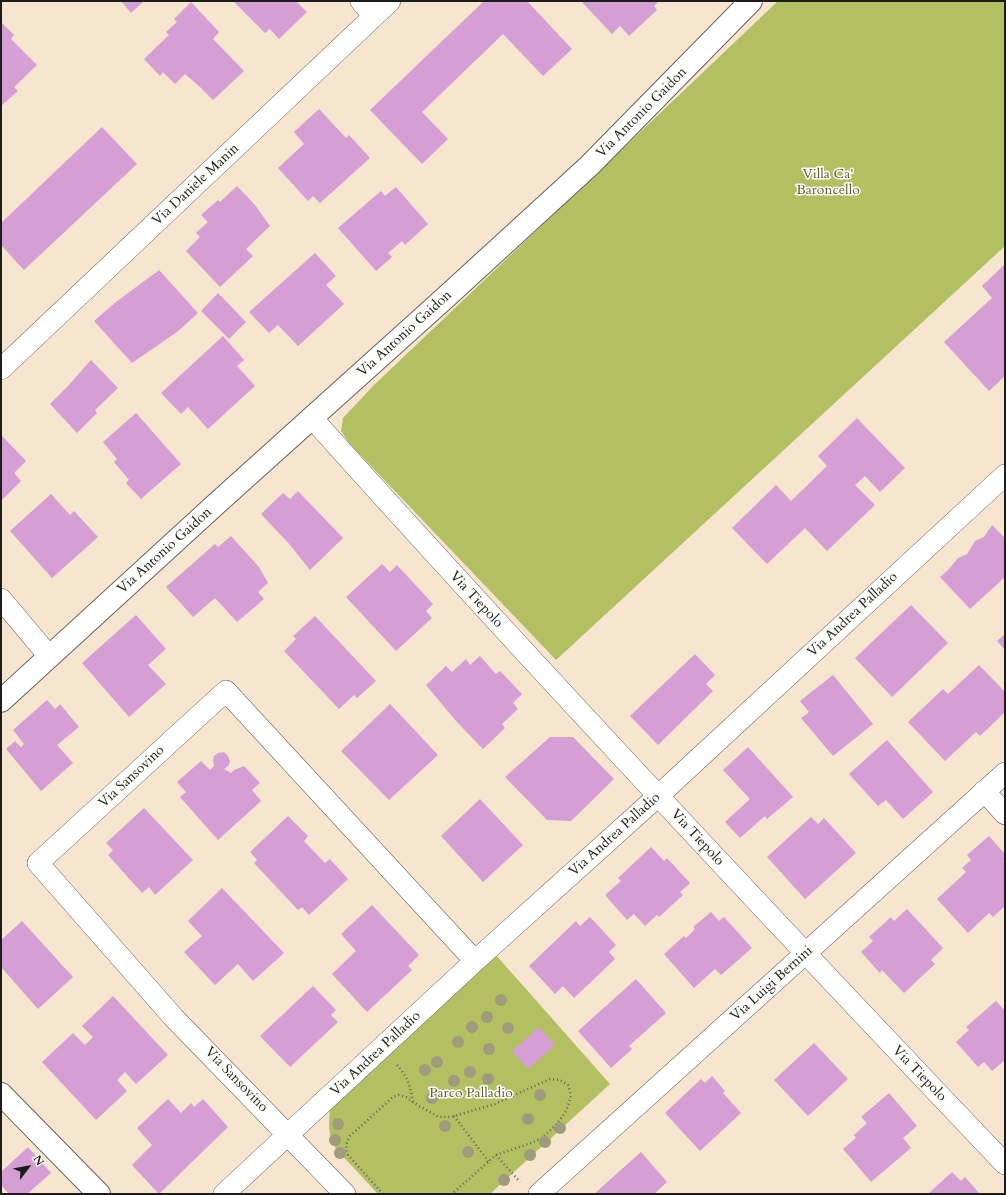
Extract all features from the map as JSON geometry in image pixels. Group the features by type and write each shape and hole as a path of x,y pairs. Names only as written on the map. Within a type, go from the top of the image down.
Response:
{"street":[{"name":"Via Daniele Manin","path":"1,369 368,8 390,1"},
{"name":"Via Antonio Gaidon","path":"1,701 209,510 590,165 751,1"},
{"name":"Via Tiepolo","path":"312,418 451,574 805,954 1005,1164"},
{"name":"Via Andrea Palladio","path":"224,1194 475,961 1002,482"},
{"path":"1,599 49,656"},
{"name":"Via Sansovino","path":"289,1135 174,1018 38,863 44,857 226,691 475,961"},
{"name":"Via Luigi Bernini","path":"530,1189 805,954 1005,773"},
{"path":"984,792 1005,814"},
{"path":"1,1094 99,1194"},
{"path":"289,1135 345,1194"}],"path":[{"path":"382,1048 402,1071 410,1084 413,1102"},
{"path":"383,1194 348,1155 346,1142 350,1136 393,1097 406,1097 439,1117 454,1116 495,1104 550,1079 560,1080 568,1085 571,1095 565,1112 542,1138 496,1155 452,1194"},
{"path":"454,1116 489,1162"},
{"path":"496,1155 530,1189"}],"green space":[{"name":"Villa Ca' Baroncello","path":"778,1 1005,1 1005,246 556,660 349,443 341,431 343,418 374,385"},
{"name":"Parco Palladio","path":"495,954 610,1084 490,1194 378,1194 336,1149 330,1133 330,1107"}],"building":[{"path":"121,1 144,1 131,13"},
{"path":"233,1 296,1 307,12 279,39 270,29 265,33"},
{"path":"484,1 527,1 572,49 543,76 503,34 422,112 448,139 422,164 370,110"},
{"path":"581,1 659,1 654,6 657,10 629,36 620,26 612,34"},
{"path":"191,2 219,32 213,39 244,71 213,100 185,74 175,84 163,72 160,76 144,59 169,35 166,32 177,22 174,19"},
{"path":"1,22 14,35 11,39 37,65 14,87 18,91 1,106"},
{"path":"319,109 346,138 349,135 370,158 320,203 313,196 308,201 278,168 304,144 294,132"},
{"path":"102,127 137,164 24,270 1,245 1,223"},
{"path":"237,186 255,205 270,226 246,249 253,256 220,287 186,251 200,237 196,233 208,222 201,215 218,200 220,202"},
{"path":"396,187 428,224 405,245 402,241 388,253 392,257 376,271 338,228 381,191 385,196"},
{"path":"315,253 336,276 326,285 344,304 298,346 278,325 269,333 249,312"},
{"path":"1005,264 1005,376 989,391 944,342 992,298 982,286"},
{"path":"159,270 198,313 177,332 132,363 94,321 116,302"},
{"path":"218,293 246,322 229,339 201,311"},
{"path":"223,336 244,360 237,366 255,386 208,429 188,407 181,414 161,393"},
{"path":"91,360 118,388 95,410 97,413 77,433 50,404"},
{"path":"136,413 181,464 141,499 126,483 129,480 114,462 117,459 103,442"},
{"path":"857,418 905,468 880,492 865,476 855,485 875,505 827,551 805,528 767,564 732,528 776,485 791,501 827,466 818,456"},
{"path":"1,435 26,461 14,473 21,481 1,501"},
{"path":"298,491 343,538 310,570 290,545 261,514 283,493 290,499"},
{"path":"51,494 70,515 74,511 98,537 52,578 10,531"},
{"path":"992,525 1005,538 1005,577 970,609 940,577 958,558 967,554 975,541 984,537"},
{"path":"231,536 259,567 268,583 258,592 264,599 237,622 215,598 193,617 166,587 215,544 218,547"},
{"path":"382,564 390,572 397,565 433,604 426,611 432,618 396,651 346,597"},
{"path":"911,605 948,643 892,697 855,658"},
{"path":"136,615 166,649 148,665 166,684 129,717 82,663"},
{"path":"315,616 376,681 357,698 354,695 339,709 284,651 296,639 293,636"},
{"path":"1005,634 1005,650 997,641"},
{"path":"695,654 715,675 706,684 713,691 658,745 630,716"},
{"path":"480,656 496,674 500,671 522,694 513,703 518,709 502,724 505,728 483,749 456,721 426,685 446,666 452,672 466,659 470,665"},
{"path":"979,665 1005,692 1005,712 980,736 976,732 945,761 908,722 943,689 948,694"},
{"path":"833,675 873,724 833,756 801,718 809,712 800,701"},
{"path":"47,700 55,709 60,704 79,727 57,745 73,763 41,791 6,749 15,741 21,747 24,744 13,730"},
{"path":"390,704 438,755 389,800 341,751"},
{"path":"550,737 573,737 614,779 571,821 547,820 505,777"},
{"path":"887,740 933,792 903,819 886,800 878,806 849,774"},
{"path":"748,747 793,797 767,819 765,816 740,838 725,822 750,799 723,770"},
{"path":"224,752 230,761 229,765 224,769 231,773 234,770 244,766 260,783 252,790 261,801 218,840 180,797 186,792 177,782 201,761 210,770 214,766 214,756 218,753"},
{"path":"480,799 523,845 483,882 441,836"},
{"path":"144,808 193,860 155,895 149,887 142,893 108,855 113,850 106,843"},
{"path":"288,816 308,836 304,841 325,863 330,859 348,879 309,915 302,907 298,910 254,863 257,860 250,852"},
{"path":"811,817 818,824 824,818 856,853 805,899 767,857"},
{"path":"989,836 1005,854 1005,860 1003,861 1005,863 1005,906 993,917 989,913 968,933 937,899 966,872 962,868 971,860 967,855"},
{"path":"651,847 664,861 667,858 690,883 680,892 683,895 659,917 657,915 645,926 634,914 627,920 605,895 621,881 618,878"},
{"path":"222,888 284,953 253,981 238,964 215,985 184,952 202,936 188,921"},
{"path":"372,905 419,955 408,966 412,970 367,1012 332,974 356,951 341,934"},
{"path":"907,909 943,948 931,960 935,964 904,993 882,970 880,973 861,952 873,941 869,937 891,917 894,921"},
{"path":"711,912 719,921 724,917 752,948 721,975 715,969 694,988 664,954 684,936 686,938 695,929 693,927"},
{"path":"590,917 616,945 609,952 615,959 574,998 563,986 555,994 529,966 576,921 580,926"},
{"path":"22,921 73,977 38,1009 1,967 1,940"},
{"path":"636,979 666,1013 629,1046 632,1049 611,1068 578,1031"},
{"path":"313,986 336,1010 331,1015 338,1022 290,1067 260,1036"},
{"path":"113,996 168,1055 136,1084 125,1072 117,1080 127,1091 96,1120 42,1062 73,1033 85,1045 93,1037 82,1026"},
{"path":"996,1001 1005,1011 1005,1060 992,1071 984,1062 978,1067 956,1042 969,1030 966,1027"},
{"path":"539,1027 555,1045 528,1069 512,1051"},
{"path":"814,1043 848,1079 808,1116 774,1080"},
{"path":"712,1076 725,1091 723,1093 741,1113 700,1151 665,1113 701,1079 705,1083"},
{"path":"889,1093 917,1126 903,1138 911,1148 871,1182 843,1149 856,1138 854,1135 867,1123 861,1117"},
{"path":"168,1099 181,1113 191,1103 194,1107 203,1099 228,1127 159,1194 132,1165 152,1145 137,1128"},
{"path":"28,1147 51,1173 27,1194 9,1194 1,1185 1,1172"},
{"path":"641,1152 667,1182 654,1194 594,1194"},
{"path":"952,1172 961,1181 965,1177 979,1193 928,1194"}]}
